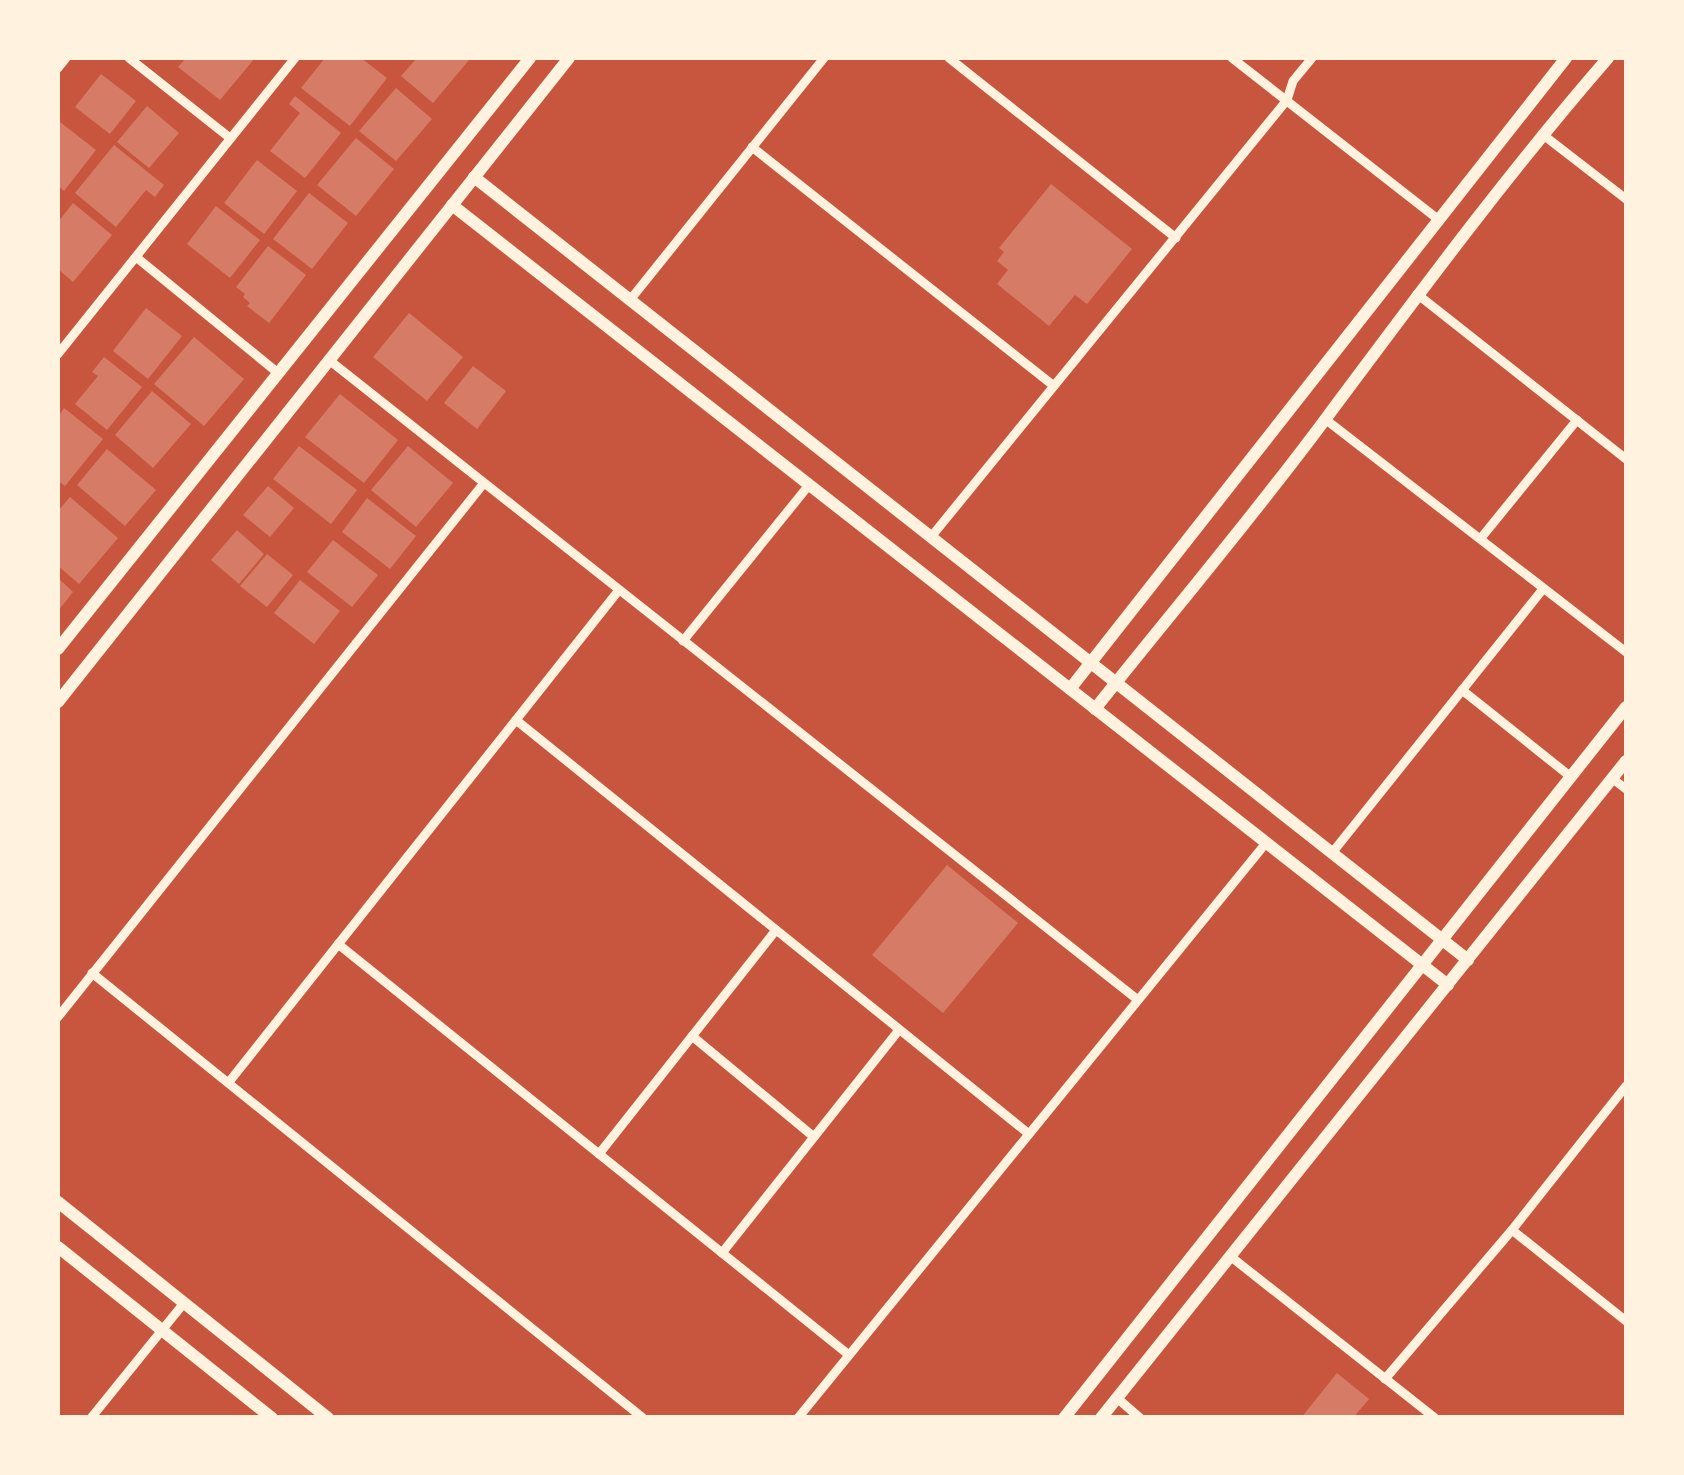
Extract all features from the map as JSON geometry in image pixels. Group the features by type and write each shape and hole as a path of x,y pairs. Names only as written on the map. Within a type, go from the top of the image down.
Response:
{"main road":[{"path":"58,649 530,58"},
{"path":"58,702 569,58"},
{"path":"1070,689 1566,58"},
{"path":"1095,709 1325,420 1416,294 1542,134 1608,58"},
{"path":"474,178 1468,960"},
{"path":"452,206 1448,985"},
{"path":"1064,1418 1626,706"},
{"path":"1102,1418 1626,762"},
{"path":"58,1202 328,1418"},
{"path":"58,1247 272,1418"}],"street":[{"path":"58,68 66,58"},
{"path":"129,58 230,138"},
{"path":"58,354 295,58"},
{"path":"630,300 824,58"},
{"path":"949,58 1176,238"},
{"path":"1232,58 1439,220"},
{"path":"932,537 1287,100 1293,81 1312,58"},
{"path":"1542,134 1626,200"},
{"path":"752,147 1054,386"},
{"path":"136,257 278,373"},
{"path":"1416,294 1626,459"},
{"path":"329,360 1138,1000"},
{"path":"1325,420 1626,652"},
{"path":"1481,538 1577,420"},
{"path":"58,1017 484,483"},
{"path":"684,640 809,485"},
{"path":"1332,852 1544,589"},
{"path":"229,1082 619,590"},
{"path":"1462,690 1572,777"},
{"path":"516,720 1029,1134"},
{"path":"1613,778 1626,789"},
{"path":"798,1418 1266,842"},
{"path":"600,1154 776,930"},
{"path":"338,944 849,1355"},
{"path":"92,974 643,1418"},
{"path":"722,1253 900,1030"},
{"path":"692,1036 814,1137"},
{"path":"1385,1378 1512,1230 1626,1086"},
{"path":"1512,1230 1626,1321"},
{"path":"1230,1256 1435,1418"},
{"path":"91,1418 184,1303"},
{"path":"1117,1398 1140,1418"}],"building":[{"path":"186,58 255,58 220,100 178,67"},
{"path":"325,58 361,58 387,78 350,126 301,88"},
{"path":"417,58 469,60 433,103 401,76"},
{"path":"101,74 136,101 110,134 75,107"},
{"path":"396,88 432,119 396,161 359,131"},
{"path":"295,96 341,133 305,178 270,151 300,113 289,104"},
{"path":"147,106 179,133 149,168 117,142"},
{"path":"60,122 96,150 64,191 58,186"},
{"path":"356,138 394,169 356,216 317,185"},
{"path":"114,145 164,185 155,197 146,190 116,227 75,193"},
{"path":"257,160 297,191 264,234 224,203"},
{"path":"1051,184 1132,249 1087,304 1075,295 1049,326 997,284 1008,270 997,261 1004,252 999,248"},
{"path":"309,193 348,223 312,269 273,239"},
{"path":"73,203 112,235 73,282 58,269 58,222"},
{"path":"216,206 260,240 230,278 187,244"},
{"path":"268,246 306,275 269,323 247,306 250,303 243,297 245,294 236,287"},
{"path":"146,308 182,336 148,379 113,351"},
{"path":"409,313 463,357 427,401 373,357"},
{"path":"194,337 244,379 204,426 154,384"},
{"path":"104,357 142,387 107,430 75,404 98,376 92,372"},
{"path":"473,366 506,391 477,429 444,403"},
{"path":"152,391 191,424 153,468 115,435"},
{"path":"340,394 398,440 364,483 305,437"},
{"path":"64,408 103,439 65,486 58,481 58,417"},
{"path":"299,446 357,490 331,524 273,479"},
{"path":"408,446 453,483 416,527 371,490"},
{"path":"107,449 156,490 125,526 77,485"},
{"path":"268,486 294,508 270,537 243,515"},
{"path":"70,497 118,538 79,584 58,566 58,511"},
{"path":"367,498 416,536 390,569 342,532"},
{"path":"237,530 264,554 239,584 211,560"},
{"path":"333,540 378,575 352,607 307,572"},
{"path":"267,554 293,575 267,607 240,586"},
{"path":"58,578 73,592 58,611"},
{"path":"300,580 340,611 314,644 274,613"},
{"path":"947,865 1018,923 943,1013 872,955"},
{"path":"1337,1373 1369,1399 1353,1418 1301,1418"}]}
